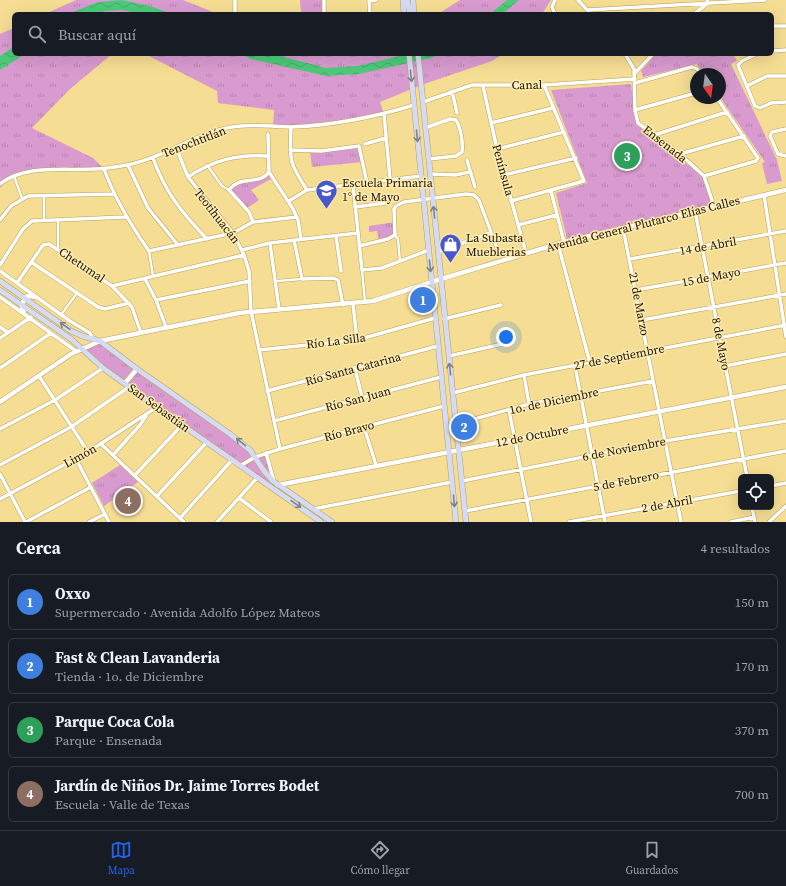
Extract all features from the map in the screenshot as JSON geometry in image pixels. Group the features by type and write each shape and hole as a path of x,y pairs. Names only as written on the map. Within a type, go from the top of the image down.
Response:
{"main road":[{"path":"403,0 404,12"},
{"path":"407,0 410,12"},
{"path":"412,0 414,12"},
{"path":"409,56 456,522"},
{"path":"418,56 466,522"},
{"name":"San Sebastián","path":"0,281 71,331 100,341 238,439 255,457 266,474 276,483 332,522"},
{"name":"San Sebastián","path":"0,290 71,339 79,350 157,407 321,522"}],"street":[{"path":"233,0 236,12"},
{"path":"324,0 324,12"},
{"path":"370,12 369,0 376,0"},
{"path":"554,12 552,9 555,0"},
{"path":"578,0 587,10 708,1 765,0"},
{"path":"696,12 708,1"},
{"path":"774,26 786,26"},
{"path":"774,51 786,50"},
{"name":"Ensenada","path":"626,56 632,64 635,110 638,123 680,154 704,176 714,206"},
{"path":"634,79 651,56"},
{"path":"753,56 742,61 738,67 755,106 760,108 771,103 786,102"},
{"name":"Canal","path":"422,99 468,86 544,85 634,79 694,67 695,68"},
{"path":"747,86 766,76 786,76"},
{"path":"512,201 584,181 576,158 544,85"},
{"name":"Península","path":"483,86 497,149 526,253"},
{"path":"452,91 457,113"},
{"path":"635,110 690,95"},
{"path":"704,176 756,162 758,160 758,156 721,104"},
{"name":"Tenochtitlán","path":"0,184 14,175 39,171 104,169 128,165 153,158 214,132 233,127 291,127 340,124 384,114 414,105"},
{"path":"491,123 553,108"},
{"path":"654,136 727,112"},
{"path":"384,114 390,179"},
{"path":"425,128 450,119 456,120 461,136 461,153 453,156 429,159"},
{"path":"291,127 290,158 292,168 307,190"},
{"path":"784,157 776,151 770,135 774,132 786,129"},
{"path":"497,149 564,132"},
{"path":"268,134 270,172 289,201 297,217 300,239"},
{"path":"680,154 744,136"},
{"path":"365,144 386,138"},
{"path":"290,150 315,151 360,146 367,183"},
{"name":"Teotihuacán","path":"176,147 188,177 233,233 244,255 250,281 251,311 280,449"},
{"path":"188,177 207,165 235,156 268,156"},
{"path":"153,158 160,178 170,195 183,213 207,240"},
{"path":"504,175 576,158"},
{"path":"467,160 475,187"},
{"path":"128,165 148,208 178,245"},
{"path":"207,165 222,186 229,190 249,212 254,222"},
{"path":"104,169 113,194 125,217 149,251 153,276"},
{"path":"229,190 236,182 263,178 270,172"},
{"path":"430,174 455,174 470,172"},
{"path":"14,175 22,198"},
{"path":"289,201 307,190 421,176"},
{"path":"353,185 365,303"},
{"name":"Avenida General Plutarco Elías Calles","path":"0,402 79,350 100,341 251,311 343,305 379,300 441,278 564,242 786,190"},
{"path":"551,191 564,242"},
{"path":"0,220 11,206 22,198 44,195 113,194"},
{"path":"44,195 44,220"},
{"path":"400,261 398,239 394,235 394,209 396,206 404,202 432,198 474,195 479,200 490,233 497,248"},
{"path":"764,195 786,337"},
{"path":"355,207 386,203"},
{"name":"8 de Mayo","path":"695,211 704,247 708,277 746,474"},
{"path":"518,225 557,215"},
{"path":"0,266 28,224 32,222 44,220 125,217"},
{"path":"149,251 207,240 233,233 254,222 297,217"},
{"path":"58,220 58,249"},
{"name":"21 de Marzo","path":"623,228 681,522"},
{"name":"14 de Abril","path":"630,260 786,232"},
{"path":"242,250 270,243 358,233"},
{"path":"438,252 490,233"},
{"path":"359,246 389,239 394,235"},
{"path":"336,236 341,271"},
{"path":"294,240 302,279"},
{"path":"270,243 279,309"},
{"name":"Chetumal","path":"17,283 45,244 49,244 112,286 129,303 135,314 141,333"},
{"path":"558,244 590,363"},
{"path":"362,270 377,269 429,250"},
{"path":"112,286 244,255"},
{"path":"31,262 101,308 129,303"},
{"name":"15 de Mayo","path":"636,290 786,262"},
{"name":"San Sebastián","path":"0,271 61,315 90,333 93,339"},
{"path":"145,278 156,300 166,328"},
{"path":"276,281 333,278 338,280 343,305"},
{"path":"156,300 250,281"},
{"path":"61,315 77,292"},
{"path":"642,320 786,294"},
{"path":"24,313 21,304 25,298 29,296 36,297"},
{"name":"San Sebastián","path":"0,297 79,350"},
{"path":"354,304 357,340"},
{"path":"444,319 501,305"},
{"path":"0,338 31,317"},
{"name":"Río La Silla","path":"259,350 357,340 435,318"},
{"name":"27 de Septiembre","path":"453,393 524,375 785,325"},
{"path":"0,327 8,332"},
{"path":"0,368 52,333"},
{"path":"449,356 507,343"},
{"name":"Río Santa Catarina","path":"267,391 438,346"},
{"path":"725,366 786,354"},
{"path":"575,366 605,522"},
{"path":"0,429 55,400 104,368"},
{"path":"0,464 72,427 127,385 137,368"},
{"path":"354,369 362,397"},
{"path":"524,375 529,404"},
{"path":"39,376 88,452"},
{"name":"Río San Juan","path":"274,421 441,377"},
{"name":"1o. de Diciembre","path":"456,424 529,404 654,381"},
{"name":"12 de Octubre","path":"276,483 458,450 786,387"},
{"name":"Río Bravo","path":"240,466 255,457 266,453 444,406"},
{"name":"Limón","path":"0,499 102,444 157,407"},
{"path":"509,410 531,522"},
{"path":"113,455 140,425 146,415"},
{"name":"6 de Noviembre","path":"462,481 665,441 737,430 786,420"},
{"path":"135,476 182,425"},
{"path":"364,427 376,465"},
{"path":"157,496 207,442"},
{"path":"102,444 184,522"},
{"name":"5 de Febrero","path":"465,511 786,451"},
{"path":"266,453 276,483"},
{"path":"76,459 109,522"},
{"path":"180,518 232,460"},
{"path":"0,474 26,522 91,486"},
{"path":"217,522 258,477"},
{"path":"313,509 452,482"},
{"path":"774,485 786,483"},
{"name":"2 de Abril","path":"569,522 738,492"},
{"path":"239,498 271,522"},
{"path":"769,522 786,506"},
{"path":"731,522 754,520 752,510"},
{"path":"89,522 105,514"},
{"path":"220,518 224,522"}],"green space":[{"path":"76,0 183,0 213,12 49,12"},
{"path":"300,0 322,0 323,12 301,12"},
{"path":"460,0 551,0 543,12 441,12"},
{"path":"12,29 12,56 110,56 70,89 32,128 93,158 104,169 39,171 9,177 0,188 0,34"},
{"path":"149,56 500,56 492,61 424,84 380,102 384,114 350,122 273,126 274,110 218,103 217,91"},
{"path":"654,56 734,56 737,61 731,64 777,160 782,181 767,184 762,163 765,162 725,104 726,68 700,68 697,64 643,77 641,71"},
{"path":"631,84 636,123 703,177 712,206 567,239 556,193 587,183 551,90"},
{"path":"358,146 363,162 312,167 310,151"},
{"path":"269,172 273,178 251,190 259,200 246,209 229,190 234,184 259,179"},
{"path":"395,222 395,235 379,242 377,231 369,232 369,226"},
{"path":"100,341 238,439 255,457 266,453 274,482 270,486 232,460 81,349"},
{"path":"120,465 138,482 104,506 92,483"}],"water":[{"path":"122,0 150,6 166,12 131,12 122,10 73,12 98,2"},
{"path":"507,0 519,0 504,12 492,12"},
{"path":"12,48 12,56 22,56 0,70 0,56"},
{"path":"244,56 280,56 326,68 358,66 400,56 436,56 359,74 326,76 251,59"}],"place":[{"name":"Parque Coca Cola","path":"627,156"},
{"name":"Escuela Primaria 1° de Mayo","path":"326,210"},
{"name":"La Subasta Mueblerias","path":"451,264"},
{"name":"Oxxo","path":"423,300"},
{"name":"Fast & Clean Lavanderia","path":"464,427"},
{"name":"Jardín de Niños Dr. Jaime Torres Bodet","path":"128,501"}]}
